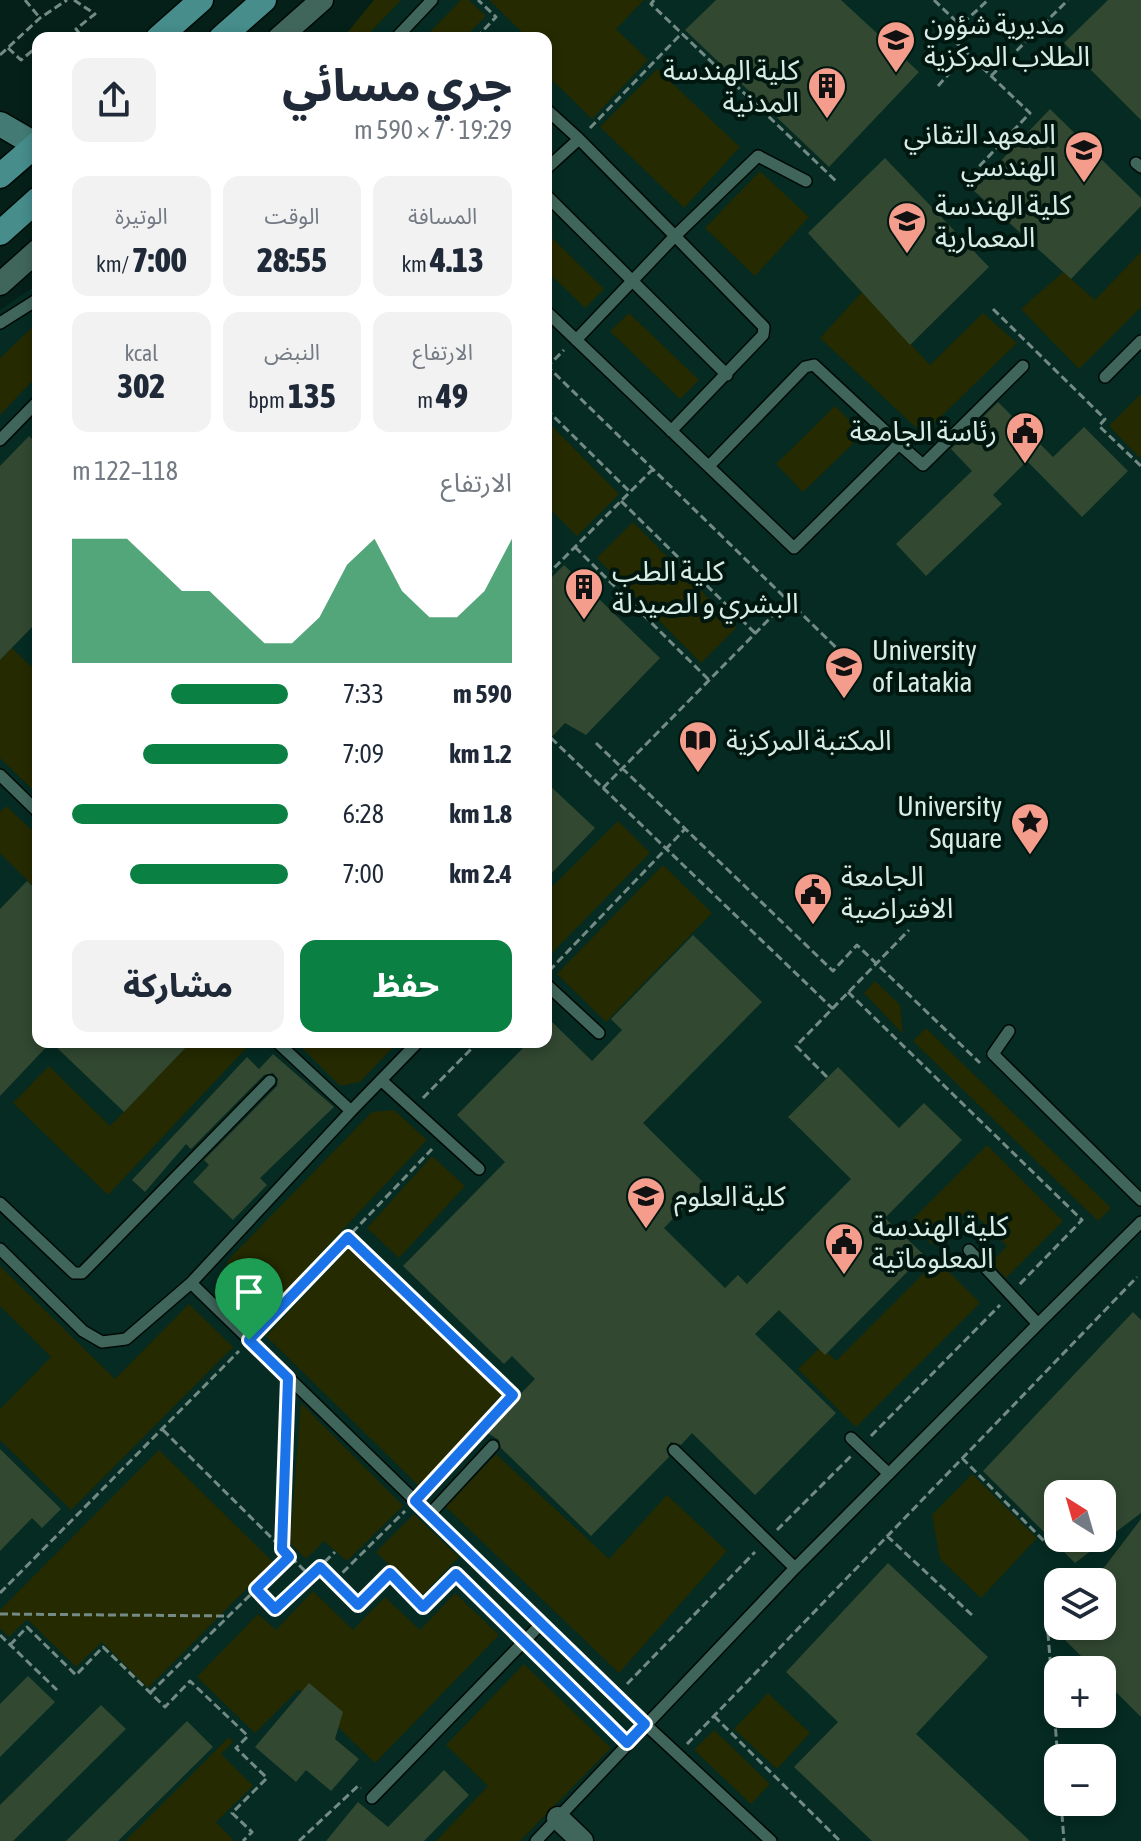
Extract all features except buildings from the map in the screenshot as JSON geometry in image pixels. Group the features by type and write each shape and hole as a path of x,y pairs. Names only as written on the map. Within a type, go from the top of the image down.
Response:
{"main road":[{"path":"165,32 201,0"},
{"path":"228,32 264,0"},
{"path":"0,124 32,142"},
{"path":"0,176 32,149"},
{"path":"0,233 32,204"}],"street":[{"path":"286,32 322,0"},
{"path":"0,284 32,255"},
{"path":"558,1818 582,1841"}],"lane":[{"path":"402,32 432,0"},
{"path":"552,114 764,327 763,335 671,431"},
{"path":"552,164 579,139"},
{"path":"576,340 675,236 758,156 806,181"},
{"path":"552,201 727,375"},
{"path":"0,323 32,303"},
{"path":"552,317 794,548 899,444"},
{"path":"1105,377 1141,341"},
{"path":"709,466 805,367 814,365 923,465 1023,366"},
{"path":"0,440 32,407"},
{"path":"3,783 32,804"},
{"path":"552,990 599,1033"},
{"path":"1009,1031 993,1054 1141,1200"},
{"path":"283,1048 351,1111"},
{"path":"0,1249 83,1331 102,1342 126,1339 191,1283 412,1048"},
{"path":"381,1080 479,1169"},
{"path":"0,1203 74,1273 82,1273 270,1081"},
{"path":"536,1841 795,1568 1141,1222"},
{"path":"969,1250 1038,1324"},
{"path":"191,1283 541,1624 771,1841"},
{"path":"851,1438 889,1474"},
{"path":"429,1515 493,1446"},
{"path":"674,1450 795,1568"},
{"path":"372,1798 541,1624"}],"path":[{"path":"25,0 40,18"},
{"path":"0,55 40,18 67,0"},
{"path":"74,0 95,14 76,29 78,32"},
{"path":"478,0 496,17 482,32"},
{"path":"654,0 651,4 837,182"},
{"path":"934,0 961,25"},
{"path":"971,175 1030,113 949,36 988,0"},
{"path":"991,76 1068,0"},
{"path":"579,139 682,33"},
{"path":"8,48 21,60 32,51"},
{"path":"938,86 967,53"},
{"path":"993,309 1105,419 1099,426 1141,466"},
{"path":"552,362 576,340"},
{"path":"552,371 852,663"},
{"path":"552,415 630,492"},
{"path":"552,570 654,468"},
{"path":"621,501 755,633"},
{"path":"575,547 709,680"},
{"path":"603,788 788,600"},
{"path":"552,739 833,1009"},
{"path":"596,743 833,971 857,945 982,1065 993,1054"},
{"path":"552,967 685,829"},
{"path":"827,1077 796,1046 909,930"},
{"path":"848,992 1082,1220"},
{"path":"412,1109 472,1048"},
{"path":"0,1593 163,1430 443,1137"},
{"path":"334,1581 415,1501 513,1395 348,1237"},
{"path":"678,1753 1137,1277"},
{"path":"282,1549 288,1378"},
{"path":"163,1430 310,1576"},
{"path":"962,1458 1044,1541"},
{"path":"887,1536 973,1616"},
{"path":"256,1589 275,1609 335,1552"},
{"path":"150,1693 289,1557"},
{"path":"320,1567 358,1605 390,1573 423,1607 456,1574 627,1743"},
{"path":"0,1614 229,1616"},
{"path":"10,1645 27,1627 76,1675 103,1647 165,1707 190,1681 248,1736 236,1748 267,1778 232,1813 252,1832 243,1841"},
{"path":"0,1635 57,1690"},
{"path":"1049,1640 1057,1744"},
{"path":"714,1716 840,1841"},
{"path":"299,1841 358,1786 372,1798"},
{"path":"1062,1816 1064,1841"}],"shaded area":[{"name":"University of Latakia","path":"374,0 1141,0 1141,1841 0,1841 0,310 32,288 32,1048 552,1048 552,32 348,32"},
{"path":"374,0 401,0 371,32 348,32"},
{"path":"461,0 469,0 486,16 470,32 430,32"},
{"path":"489,0 644,0 616,29 648,60 592,119 552,80 552,32 522,32"},
{"path":"657,69 740,147 684,208 600,127"},
{"path":"760,171 809,217 755,276 705,228"},
{"path":"552,238 604,289 585,308 552,276"},
{"path":"1141,252 1141,307 1079,369 1021,309 1063,272 1095,300"},
{"path":"862,292 930,365 983,313 1017,343 923,434 820,338"},
{"path":"629,313 699,380 680,399 610,331"},
{"path":"32,328 32,381 0,415 0,358"},
{"path":"1141,394 1141,459 1109,426"},
{"path":"835,406 863,434 803,492 776,464"},
{"path":"552,426 619,494 577,536 552,511"},
{"path":"633,522 737,627 701,663 597,558"},
{"path":"12,648 32,667 32,789 0,758 0,660"},
{"path":"6,806 32,830 32,885 0,853 0,812"},
{"path":"618,821 650,853 552,953 552,887"},
{"path":"663,865 712,913 606,1022 557,974"},
{"path":"875,981 900,1005 903,1034 864,993"},
{"path":"926,1028 1111,1208 1098,1221 913,1041"},
{"path":"185,1048 246,1048 108,1195 13,1103 49,1066 110,1126"},
{"path":"302,1048 392,1048 360,1082 340,1086"},
{"path":"394,1110 427,1140 255,1323 221,1292 228,1260 372,1112"},
{"path":"987,1145 1063,1221 1006,1278 991,1263 1007,1246 969,1209 933,1245 910,1222"},
{"path":"432,1156 465,1186 399,1258 367,1228"},
{"path":"350,1247 503,1393 419,1486 266,1336"},
{"path":"937,1260 980,1303 856,1427 798,1369 821,1347 836,1361"},
{"path":"0,1266 115,1379 189,1304 233,1347 71,1510 0,1440 0,1409 51,1357 0,1306"},
{"path":"301,1403 403,1506 347,1561 324,1541 306,1559 290,1543"},
{"path":"159,1450 273,1562 148,1688 102,1642 76,1667 27,1619 9,1637 0,1628 0,1610"},
{"path":"496,1454 609,1559 667,1495 727,1551 619,1673 446,1507"},
{"path":"972,1474 1037,1538 981,1598 940,1559 932,1515"},
{"path":"414,1514 459,1557 421,1596 376,1552"},
{"path":"313,1591 353,1630 385,1597 420,1630 455,1593 499,1635 375,1763 299,1689 255,1733 197,1677 258,1614 276,1630"},
{"path":"524,1664 611,1748 520,1841 436,1841 488,1786 446,1745"},
{"path":"768,1693 810,1733 777,1769 734,1729"},
{"path":"714,1730 770,1784 751,1804 694,1750"},
{"path":"229,1737 233,1742 221,1754 253,1786 216,1822 234,1841 125,1841"}],"place":[{"name":"مديرية شؤون الطلاب المركزية","path":"896,74"},
{"name":"كلية الهندسة المدنية","path":"827,120"},
{"name":"المعهد التقاني الهندسي","path":"1084,184"},
{"name":"كلية الهندسة المعمارية","path":"907,255"},
{"name":"رئاسة الجامعة","path":"1025,465"},
{"name":"كلية الطب البشري و الصيدلة","path":"584,621"},
{"name":"University of Latakia","path":"844,700"},
{"name":"المكتبة المركزية","path":"698,774"},
{"name":"University Square","path":"1030,856"},
{"name":"الجامعة الافتراضية","path":"813,926"},
{"name":"كلية العلوم","path":"646,1230"},
{"name":"كلية الهندسة المعلوماتية","path":"844,1276"}],"route":[{"path":"348,1237 513,1395 415,1501 645,1724 627,1743 456,1574 423,1607 390,1573 358,1605 320,1567 275,1609 256,1589 289,1557 282,1549 288,1378 249,1340 348,1237"}]}
